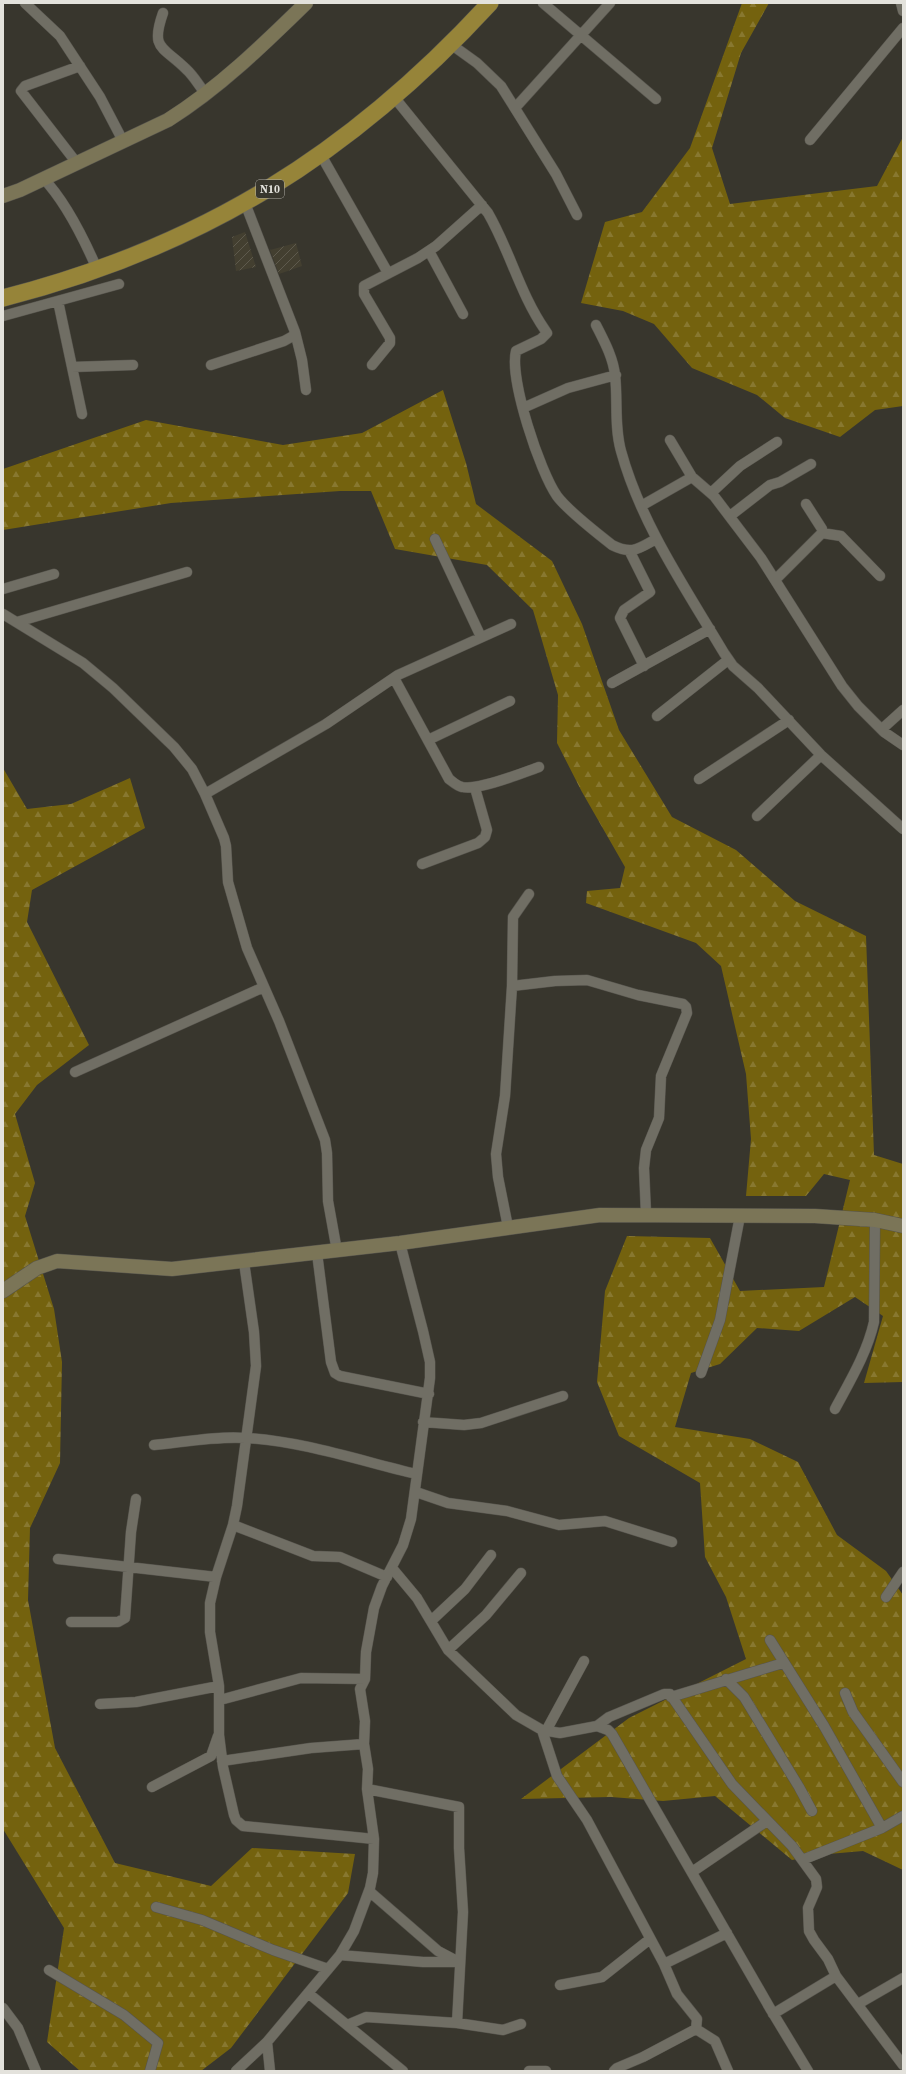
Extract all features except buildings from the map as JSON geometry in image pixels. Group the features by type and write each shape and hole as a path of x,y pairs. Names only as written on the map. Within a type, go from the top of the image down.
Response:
{"highway":[{"name":"N10","path":"3,298 97,270 159,246 245,203 321,156 394,97 452,45 490,3"}],"street":[{"path":"25,3 60,36 100,97 123,141"},
{"path":"3,196 168,120 206,94 262,46 306,3"},
{"path":"543,3 656,99"},
{"path":"515,108 610,3"},
{"path":"901,3 903,11"},
{"path":"163,13 159,26 158,42 164,52 188,70 206,94"},
{"path":"810,140 903,28"},
{"path":"452,45 493,77 515,108 556,174 577,215"},
{"path":"76,162 20,91 25,86 80,66"},
{"path":"394,97 482,206 496,227 524,296 547,334 541,339 516,351 514,358 515,380 534,446 557,496 612,546 630,552 656,539"},
{"path":"321,156 388,273"},
{"path":"43,178 54,189 87,244 97,270"},
{"path":"245,203 295,332 302,360 306,390"},
{"path":"372,365 390,343 390,338 363,290 367,284 428,251 482,206"},
{"path":"428,251 463,314"},
{"path":"3,316 119,284"},
{"path":"58,301 82,414"},
{"path":"596,325 612,358 616,375 617,424 621,450 641,506 656,539 728,660 789,720 821,755 903,830"},
{"path":"211,365 284,341 295,332"},
{"path":"72,367 133,365"},
{"path":"524,408 568,388 616,375"},
{"path":"670,440 692,477 711,493 730,516 774,580 842,686 858,706 882,729 903,745"},
{"path":"711,493 740,466 777,442"},
{"path":"730,516 770,485 780,482 811,464"},
{"path":"641,506 692,477"},
{"path":"806,504 822,529 822,533"},
{"path":"774,580 822,533"},
{"path":"822,533 841,536 880,576"},
{"path":"436,539 481,637"},
{"path":"630,552 650,592 624,610 620,618 644,666"},
{"path":"17,622 187,572"},
{"path":"3,589 54,574"},
{"path":"3,614 83,663 113,688 174,746 192,769 205,794 226,846 226,876 247,948 320,1124 325,1140 327,1153 328,1201 337,1251"},
{"path":"205,794 326,724 394,678 511,624"},
{"path":"612,683 710,629"},
{"path":"657,716 728,660"},
{"path":"394,678 449,779 456,785 475,788 539,768"},
{"path":"428,740 510,701"},
{"path":"882,729 903,710"},
{"path":"699,779 789,720"},
{"path":"757,816 821,755"},
{"path":"422,864 478,843 485,837 487,830 475,788"},
{"path":"508,1227 498,1177 496,1154 506,1096 512,986 513,917 529,894"},
{"path":"512,986 555,980 586,980 638,995 683,1004 686,1007 687,1013 661,1076 659,1118 646,1150 644,1168 646,1214"},
{"path":"76,1072 264,987"},
{"path":"3,1290 37,1268 57,1261 172,1269 317,1254 600,1215 646,1214 815,1216 875,1220 903,1226"},
{"path":"701,1373 720,1320 740,1216"},
{"path":"835,1409 857,1369 871,1335 874,1322 875,1220"},
{"path":"236,2071 267,2042 340,1954 354,1931 369,1892 373,1873 374,1839 367,1789 368,1769 364,1744 365,1721 360,1689 365,1679 366,1652 374,1608 403,1545 411,1519 416,1492 416,1474 423,1422 429,1394 430,1362 400,1243"},
{"path":"317,1254 331,1362 335,1373 340,1376 429,1394"},
{"path":"244,1262 254,1332 256,1366 233,1525 216,1576 210,1603 210,1632 220,1700 219,1735 222,1761 234,1815 239,1824 243,1826 374,1839"},
{"path":"423,1422 464,1425 481,1424 563,1396"},
{"path":"154,1445 200,1440 246,1438 307,1447 416,1474"},
{"path":"416,1492 448,1503 507,1511 559,1525 605,1522 672,1542"},
{"path":"71,1622 118,1622 125,1618 131,1532 136,1499"},
{"path":"233,1525 313,1556 340,1557 389,1573 414,1592 448,1650 516,1715 544,1731 560,1733 597,1726 610,1717 658,1696 670,1694 732,1784 792,1846 816,1879 817,1884 808,1908 809,1931 828,1959 836,1976 903,2065"},
{"path":"431,1621 465,1589 491,1556"},
{"path":"58,1558 129,1568 216,1576"},
{"path":"886,1597 903,1572"},
{"path":"448,1650 486,1615 521,1573"},
{"path":"770,1640 783,1663 824,1726 882,1828"},
{"path":"584,1661 544,1731 557,1776 588,1820 664,1964 677,1994 697,2019 696,2029"},
{"path":"672,1697 726,1679 783,1663"},
{"path":"220,1700 301,1678 365,1679"},
{"path":"726,1679 744,1697 812,1811"},
{"path":"100,1704 136,1702 219,1686"},
{"path":"845,1693 853,1712 903,1782"},
{"path":"597,1726 608,1730 612,1734 728,1933 773,2014 808,2071"},
{"path":"152,1787 211,1756 219,1735"},
{"path":"222,1761 311,1748 364,1744"},
{"path":"367,1789 459,1807 459,1848 463,1912 462,1954 459,1962 457,2023"},
{"path":"802,1860 882,1828 903,1816"},
{"path":"692,1872 767,1821"},
{"path":"369,1892 438,1951 459,1962"},
{"path":"156,1907 202,1920 273,1950 328,1969"},
{"path":"664,1964 728,1933"},
{"path":"560,1985 602,1977 650,1939"},
{"path":"340,1954 423,1962 459,1962"},
{"path":"49,1970 124,2015 158,2043 150,2071"},
{"path":"773,2014 836,1976"},
{"path":"858,2004 903,1978"},
{"path":"308,1993 403,2071"},
{"path":"3,2008 18,2028 36,2071"},
{"path":"347,2024 366,2017 457,2023 503,2030 521,2024"},
{"path":"614,2071 617,2068 643,2057 696,2029"},
{"path":"696,2029 715,2041 728,2071"},
{"path":"267,2042 270,2071"},
{"path":"529,2071 546,2071"}],"shaded area":[{"path":"245,232 256,267 236,271 232,237"},
{"path":"296,243 302,266 279,274 270,250"}],"green space":[{"path":"742,3 769,3 741,53 712,148 730,204 877,186 903,137 903,406 875,410 840,437 785,418 757,395 692,368 654,324 623,311 581,303 605,222 642,212 690,148"},
{"path":"443,390 466,463 476,504 552,561 582,624 619,730 672,817 736,850 795,901 866,936 874,1155 903,1164 903,1382 864,1383 883,1316 855,1297 799,1331 757,1328 720,1364 691,1373 675,1427 750,1439 798,1462 837,1535 886,1571 903,1595 903,1870 863,1851 817,1855 792,1860 715,1796 663,1801 611,1797 521,1799 629,1718 746,1659 726,1597 705,1557 700,1483 619,1436 597,1382 605,1291 627,1236 710,1238 740,1291 824,1287 850,1180 824,1174 806,1196 746,1196 751,1139 746,1074 721,966 696,943 586,903 587,891 620,888 625,867 582,792 557,743 558,695 533,610 487,565 395,549 371,491 340,491 171,503 3,530 3,469 146,420 283,445 362,433"},
{"path":"3,768 27,809 71,804 130,778 145,828 32,890 27,922 89,1045 37,1085 15,1114 35,1183 25,1216 54,1309 62,1362 60,1463 30,1528 28,1600 55,1748 115,1863 211,1886 252,1848 355,1854 348,1893 231,2048 201,2071 80,2071 47,2042 64,1928 3,1829"}]}
